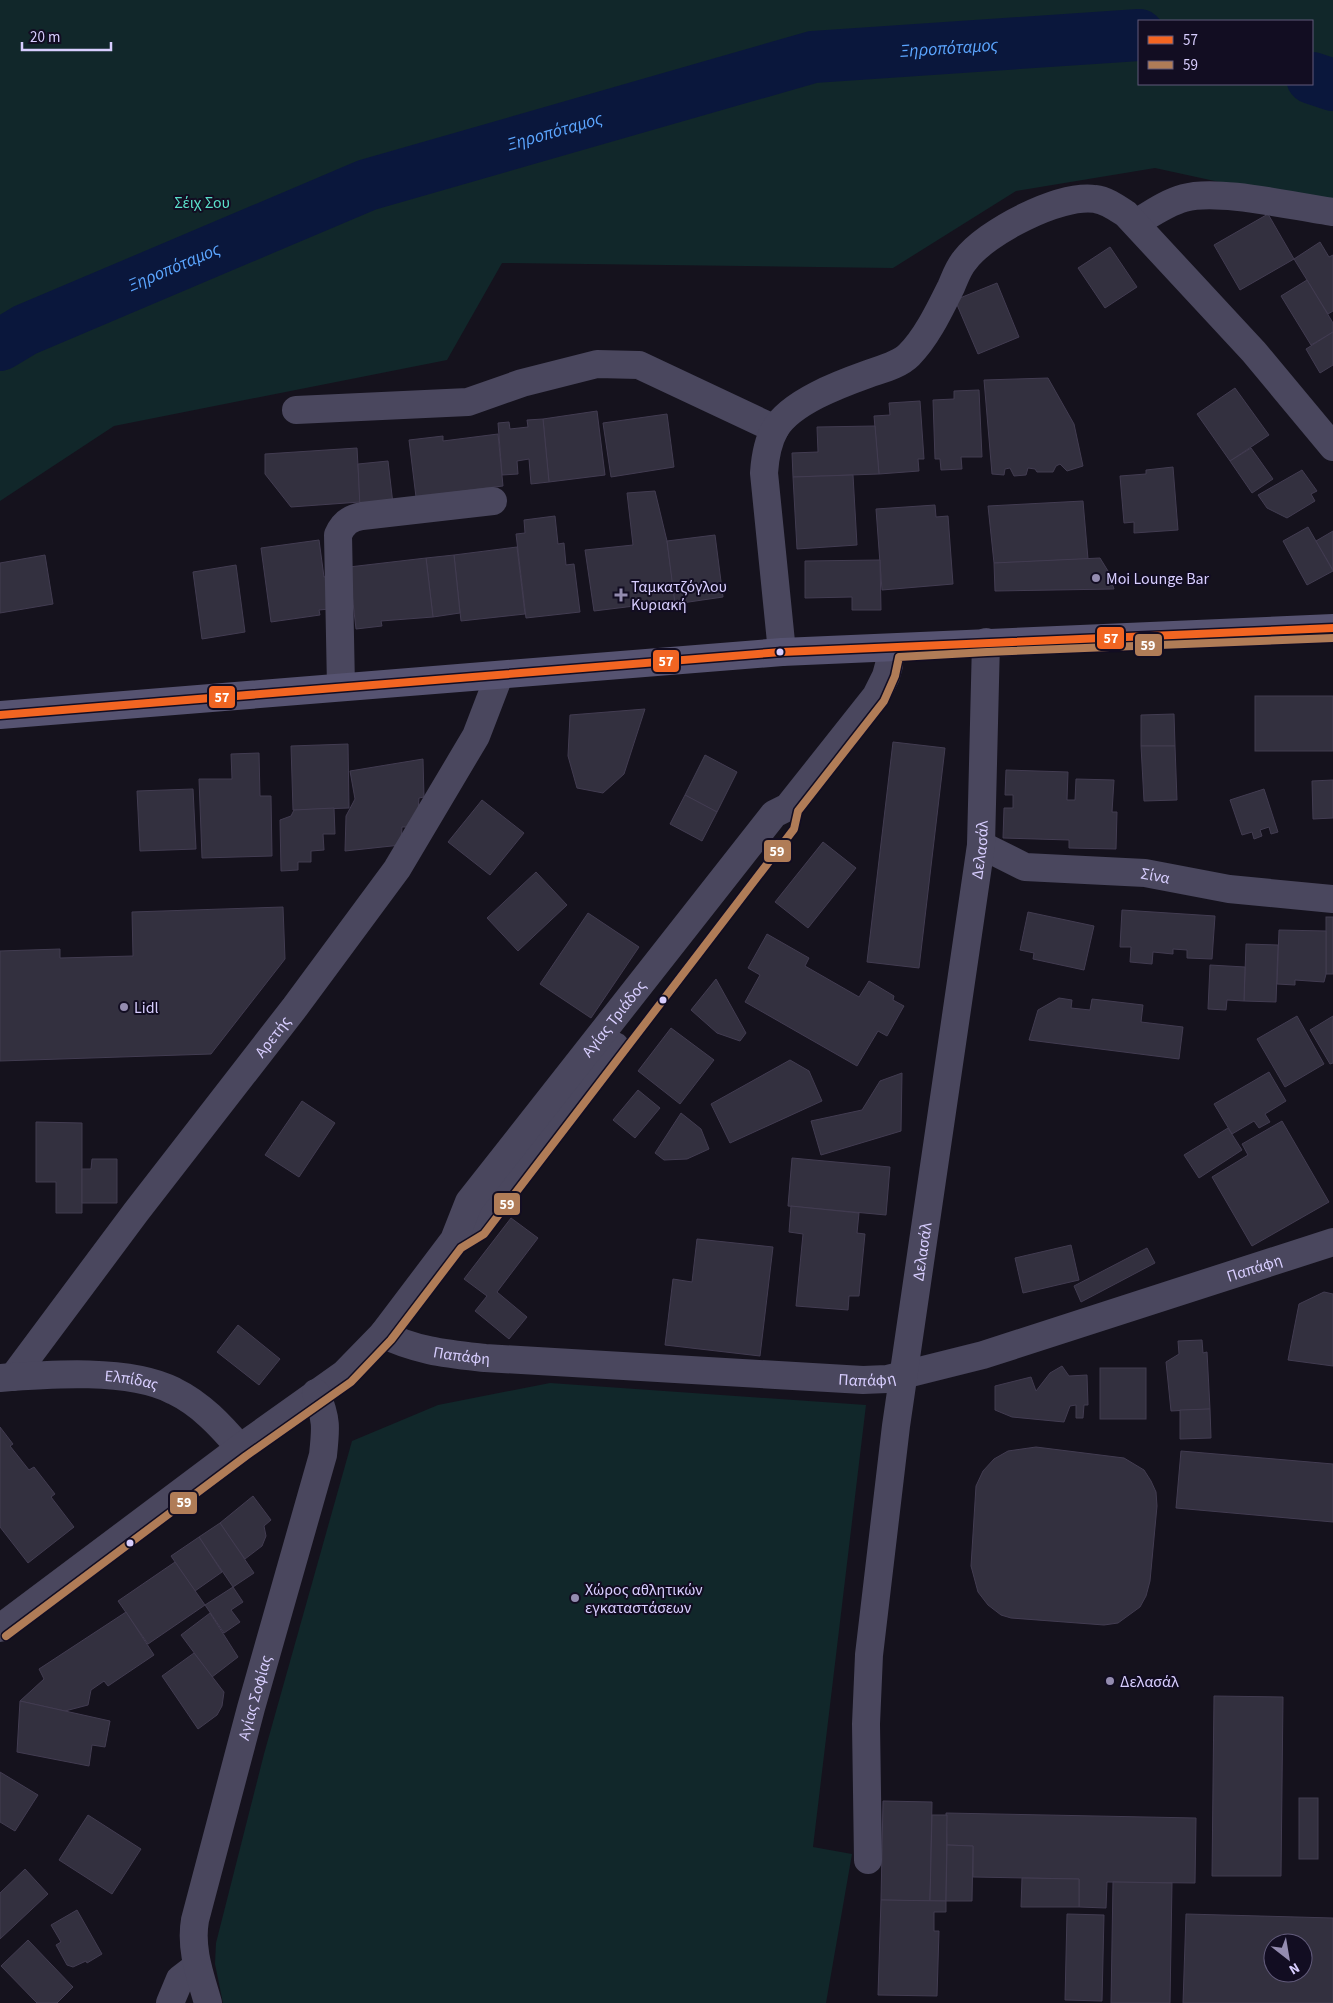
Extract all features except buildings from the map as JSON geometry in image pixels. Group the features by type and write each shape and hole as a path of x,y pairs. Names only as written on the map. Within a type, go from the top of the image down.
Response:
{"main road":[{"path":"0,715 782,652 1333,628"}],"street":[{"path":"1136,223 1176,201 1193,196 1234,198 1333,212"},
{"path":"782,652 764,473 767,448 775,429 792,411 810,400 851,380 892,366 909,355 936,315 964,261 987,240 1015,222 1050,206 1066,201 1095,199 1115,206 1136,223 1254,352 1333,447"},
{"path":"296,410 468,402 522,383 597,364 639,365 775,429"},
{"path":"341,687 338,535 341,527 347,522 362,516 493,501"},
{"name":"Δελασάλ","path":"868,1860 866,1724 869,1655 896,1426 905,1375 981,845 986,642"},
{"name":"Αγίας Τριάδος","path":"0,1628 240,1448 344,1374 383,1334 454,1240 469,1202 774,814 788,807 876,696 889,665 890,648"},
{"name":"Αρετής","path":"6,1377 295,1007 397,869 476,736 499,676"},
{"name":"Σίνα","path":"981,845 1026,867 1145,873 1229,890 1333,899"},
{"name":"Παπάφη","path":"383,1334 396,1341 420,1348 485,1358 863,1380 887,1379 983,1355 1333,1242"},
{"name":"Ελπίδας","path":"6,1377 100,1376 122,1377 153,1383 173,1390 199,1407 213,1418 240,1448"},
{"name":"Αγίας Σοφίας","path":"208,2003 192,1942 194,1920 322,1455 326,1431 324,1413 316,1393"},
{"path":"170,2003 180,1979 197,1966"}],"green space":[{"name":"Σέιχ Σου","path":"0,0 1333,0 1333,201 1274,194 1155,168 1016,191 893,268 502,263 447,360 114,426 0,501"},
{"name":"Χώρος αθλητικών εγκαταστάσεων","path":"550,1383 866,1405 813,1847 852,1854 826,2003 223,2003 215,1964 216,1943 264,1754 352,1441 438,1405"}],"waterway":[{"name":"Ξηροπόταμος","path":"0,345 25,330 367,185 813,57 1138,35"},
{"name":"Ξηροπόταμος","path":"1313,78 1333,85"}],"transit line":[{"name":"57","path":"0,715 782,652 1333,628"},
{"name":"59","path":"6,1636 246,1456 351,1382 391,1340 461,1248 484,1234 794,829 798,811 884,701 895,676 899,657 1333,638"}],"place":[{"name":"Moi Lounge Bar","path":"1096,578"},
{"name":"Ταμκατζόγλου Κυριακή","path":"621,595"},
{"name":"Lidl","path":"124,1007"},
{"name":"Χώρος αθλητικών εγκαταστάσεων","path":"575,1598"},
{"name":"Δελασάλ","path":"1110,1681"}]}
